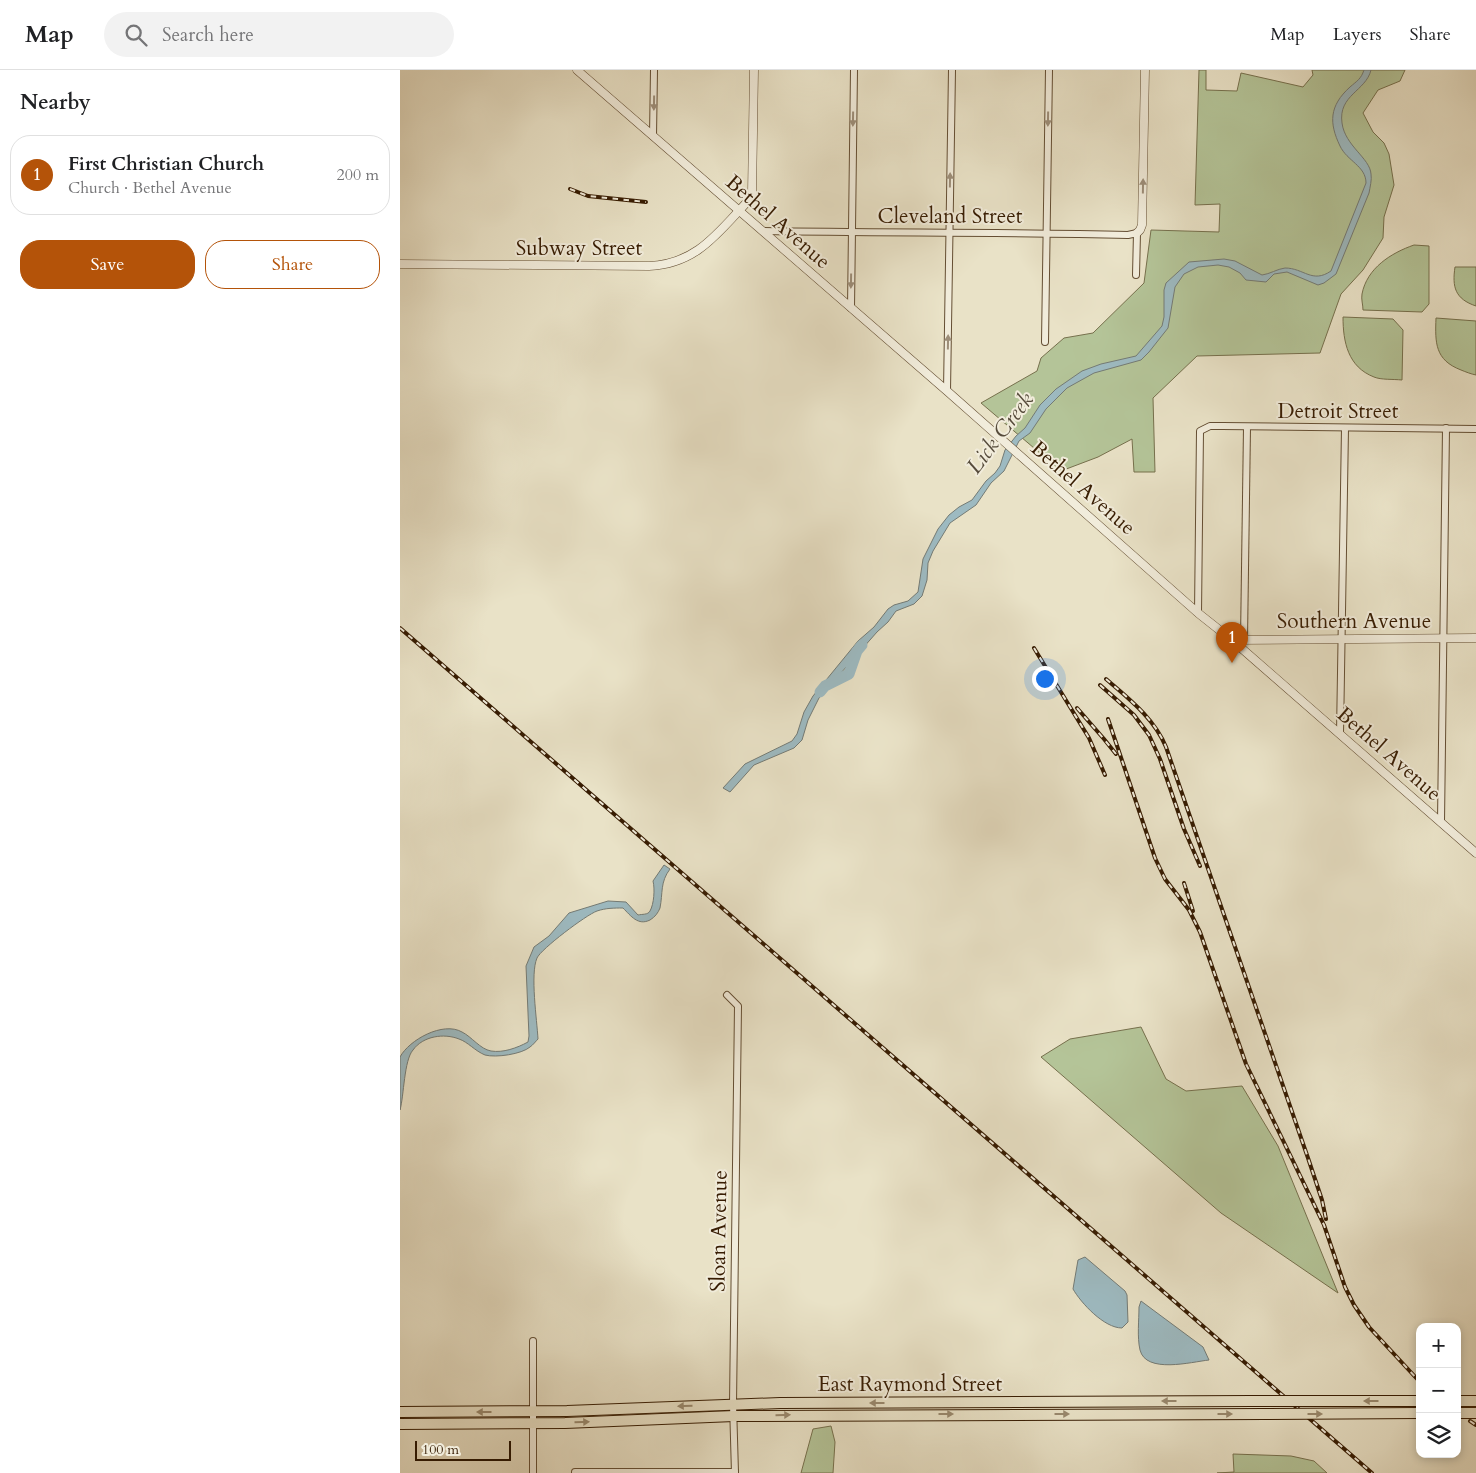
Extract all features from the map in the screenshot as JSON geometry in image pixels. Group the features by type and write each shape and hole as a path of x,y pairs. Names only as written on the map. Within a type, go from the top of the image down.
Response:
{"main road":[{"name":"East Raymond Street","path":"400,1412 533,1411 734,1404 1416,1401"},
{"path":"1461,1401 1476,1401"},
{"path":"1013,1402 1013,1414"},
{"name":"East Raymond Street","path":"400,1424 533,1423 734,1416 1416,1413"},
{"path":"1461,1413 1476,1413"}],"street":[{"name":"Bethel Avenue","path":"577,70 1476,853"},
{"path":"653,136 654,70"},
{"name":"Subway Street","path":"400,264 662,265 683,260 697,252 714,237 750,199 752,192 754,70"},
{"path":"851,308 854,70"},
{"path":"947,391 952,70"},
{"path":"1045,342 1049,70"},
{"path":"1136,275 1137,234 1142,224 1145,70"},
{"name":"Cleveland Street","path":"763,231 949,234 1137,234"},
{"name":"Detroit Street","path":"1198,612 1200,431 1210,426 1476,429"},
{"path":"1244,640 1247,427"},
{"path":"1340,734 1345,428"},
{"path":"1441,822 1446,428"},
{"name":"Southern Avenue","path":"1232,640 1476,638"},
{"name":"Sloan Avenue","path":"727,995 738,1006 735,1472"},
{"path":"532,1341 532,1473"},
{"path":"575,1472 735,1472"}],"green space":[{"path":"1199,70 1206,70 1206,90 1237,91 1241,73 1303,87 1313,75 1312,70 1405,70 1400,81 1378,90 1363,113 1373,132 1384,143 1389,154 1394,185 1384,217 1383,238 1363,270 1341,294 1320,353 1197,356 1153,398 1155,472 1134,472 1132,439 1098,457 1061,471 981,403 1037,371 1041,358 1064,338 1093,333 1144,283 1151,230 1219,232 1220,204 1195,205"},
{"path":"1414,245 1429,246 1429,304 1422,312 1363,310 1362,294 1369,277 1375,269 1397,252"},
{"path":"1455,267 1476,267 1476,306 1463,300 1456,291 1454,281"},
{"path":"1343,317 1393,319 1403,330 1402,380 1377,378 1365,373 1358,367 1349,353 1346,344"},
{"path":"1436,318 1476,321 1476,375 1452,366 1441,356 1437,343"},
{"path":"1141,1027 1166,1079 1186,1091 1242,1086 1278,1146 1338,1293 1221,1213 1041,1057 1070,1039"},
{"path":"831,1426 835,1442 833,1473 801,1473 813,1429"},
{"path":"1233,1454 1291,1456 1314,1461 1327,1473 1217,1473 1234,1472"}],"water":[{"name":"Lick Creek","path":"1364,70 1371,70 1364,83 1348,99 1344,106 1342,123 1352,145 1370,168 1371,184 1336,274 1318,285 1287,272 1274,274 1266,282 1246,280 1240,273 1229,267 1218,265 1198,267 1184,274 1175,287 1168,328 1149,352 1141,360 1094,373 1067,388 1046,409 1030,433 1019,441 1004,471 991,483 976,505 950,523 928,563 927,580 922,596 914,604 896,611 819,698 808,720 802,740 794,748 754,765 730,792 723,788 745,764 792,741 797,734 804,712 813,696 858,641 874,627 888,609 908,601 918,592 923,559 938,529 949,515 972,500 986,481 995,473 1000,466 1005,450 1025,428 1040,405 1056,389 1082,371 1101,364 1136,356 1162,326 1166,283 1189,262 1224,259 1235,261 1262,275 1285,268 1313,276 1324,275 1331,271 1366,183 1363,172 1343,151 1336,138 1333,115 1338,101 1360,78"},
{"path":"664,865 670,869 663,883 660,908 652,919 646,922 638,921 623,908 597,911 564,933 537,958 534,986 538,1039 532,1045 509,1055 496,1056 485,1055 462,1040 453,1037 440,1036 428,1039 417,1045 410,1055 400,1110 400,1057 411,1044 427,1034 446,1029 462,1032 483,1048 491,1051 510,1050 528,1042 526,966 534,947 549,936 569,913 608,901 626,902 638,915 648,913 653,901 653,881"},
{"path":"1085,1257 1125,1291 1127,1295 1128,1322 1122,1328 1108,1324 1094,1314 1073,1289 1078,1260"},
{"path":"1141,1301 1203,1347 1209,1360 1170,1365 1151,1362 1144,1357 1140,1350 1139,1340 1139,1307"}],"waterway":[{"name":"Lick Creek","path":"820,692 825,686 849,674 857,651 862,645"}],"railway":[{"path":"570,189 588,196 646,202"},
{"path":"400,628 1372,1473"},
{"path":"1034,648 1089,738 1105,775"},
{"path":"1106,679 1148,718 1166,747 1308,1158 1322,1200 1326,1219"},
{"path":"1100,685 1134,715 1149,735 1160,759 1184,829 1200,866"},
{"path":"1077,708 1116,754"},
{"path":"1108,719 1155,858 1165,879 1189,910 1200,932 1246,1064 1324,1225 1345,1287 1354,1305 1369,1327 1416,1378"},
{"path":"1184,883 1193,911"},
{"path":"1470,1421 1476,1425"}],"place":[{"name":"First Christian Church","path":"1232,663"}]}
